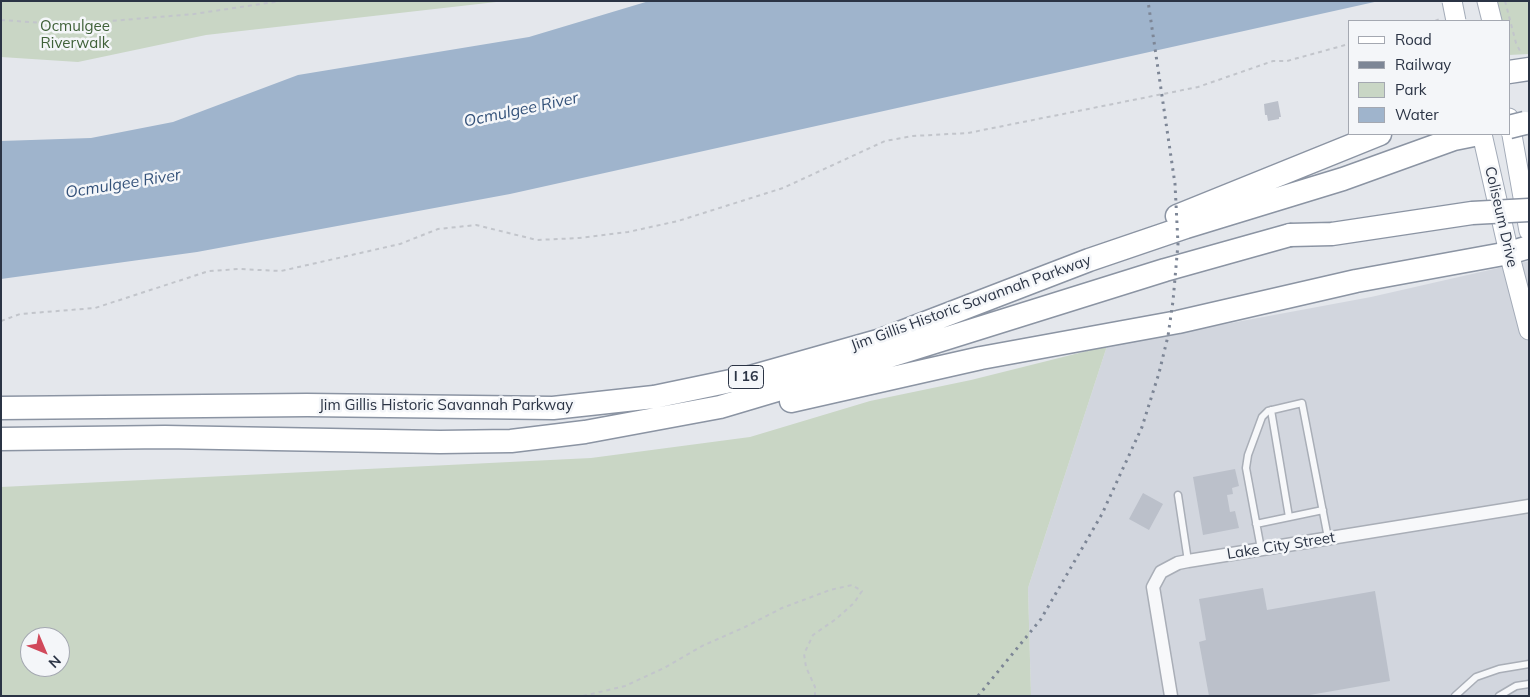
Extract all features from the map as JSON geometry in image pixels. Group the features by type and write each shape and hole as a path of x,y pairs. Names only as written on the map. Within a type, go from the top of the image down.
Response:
{"highway":[{"path":"1510,72 1529,69"},
{"path":"1089,260 1153,225 1378,135"},
{"name":"Jim Gillis Historic Savannah Parkway","path":"1,408 297,405 553,408 654,397 750,376 881,340 1089,260 1186,227 1343,179 1454,140 1476,135"},
{"name":"Jim Gillis Historic Savannah Parkway","path":"1,439 165,437 440,442 511,441 585,432 720,407 815,380 1165,270 1290,234 1332,234 1472,213 1529,210"},
{"path":"720,407 793,401 981,358 1178,322 1356,281 1519,250"}],"main road":[{"path":"1452,1 1456,20"},
{"path":"1487,1 1492,20"},
{"name":"Coliseum Drive","path":"1518,123 1529,231"},
{"name":"Coliseum Drive","path":"1480,135 1519,250 1529,330"}],"street":[{"name":"Lake City Street","path":"1171,696 1153,587 1161,572 1178,563 1188,561 1529,506"}],"lane":[{"path":"1261,549 1246,468 1248,455 1262,417 1268,411 1302,403 1328,538"},
{"path":"1271,410 1289,517"},
{"path":"1178,495 1188,561"},
{"path":"1256,524 1323,510"},
{"path":"1455,696 1476,677 1499,669 1529,664"},
{"path":"1499,696 1509,693 1516,686 1529,684"}],"path":[{"path":"1,20 58,24 87,23 194,14 281,1"},
{"path":"1506,1 1516,44"},
{"path":"1,321 20,314 94,308 209,270 281,271 400,244 438,229 476,224 537,240 579,238 628,232 678,221 783,188 885,141 912,136 968,133 1198,87 1273,60 1287,61 1348,44"},
{"path":"583,696 624,686 664,668 702,646 745,628 782,608 830,590 852,585 862,591 854,603 836,619 813,634 804,654 806,667 815,687 815,696"}],"shaded area":[{"path":"1529,261 1529,696 1031,696 1028,588 1107,346 1371,297"}],"green space":[{"name":"Ocmulgee Riverwalk","path":"1,1 505,1 206,35 78,62 1,57"},
{"path":"1481,1 1529,1 1529,54 1510,55 1510,20 1487,20"},
{"path":"1107,346 1028,588 1031,696 1,696 1,487 591,458 750,437 870,401 971,380"}],"water":[{"name":"Ocmulgee River","path":"649,1 1379,1 510,194 197,252 1,279 1,141 91,138 173,122 298,75 529,37"}],"building":[{"path":"1278,101 1281,117 1268,121 1267,115 1265,115 1264,104"},
{"path":"1235,469 1239,486 1232,488 1233,494 1227,495 1230,512 1235,511 1239,528 1203,535 1193,477"},
{"path":"1143,493 1163,504 1149,530 1129,519"},
{"path":"1263,588 1267,610 1375,591 1390,681 1304,696 1209,696 1199,642 1206,640 1199,599"}],"railway":[{"path":"978,696 1041,619 1102,514 1142,427 1159,373 1168,336 1178,244 1175,184 1148,1"}]}
